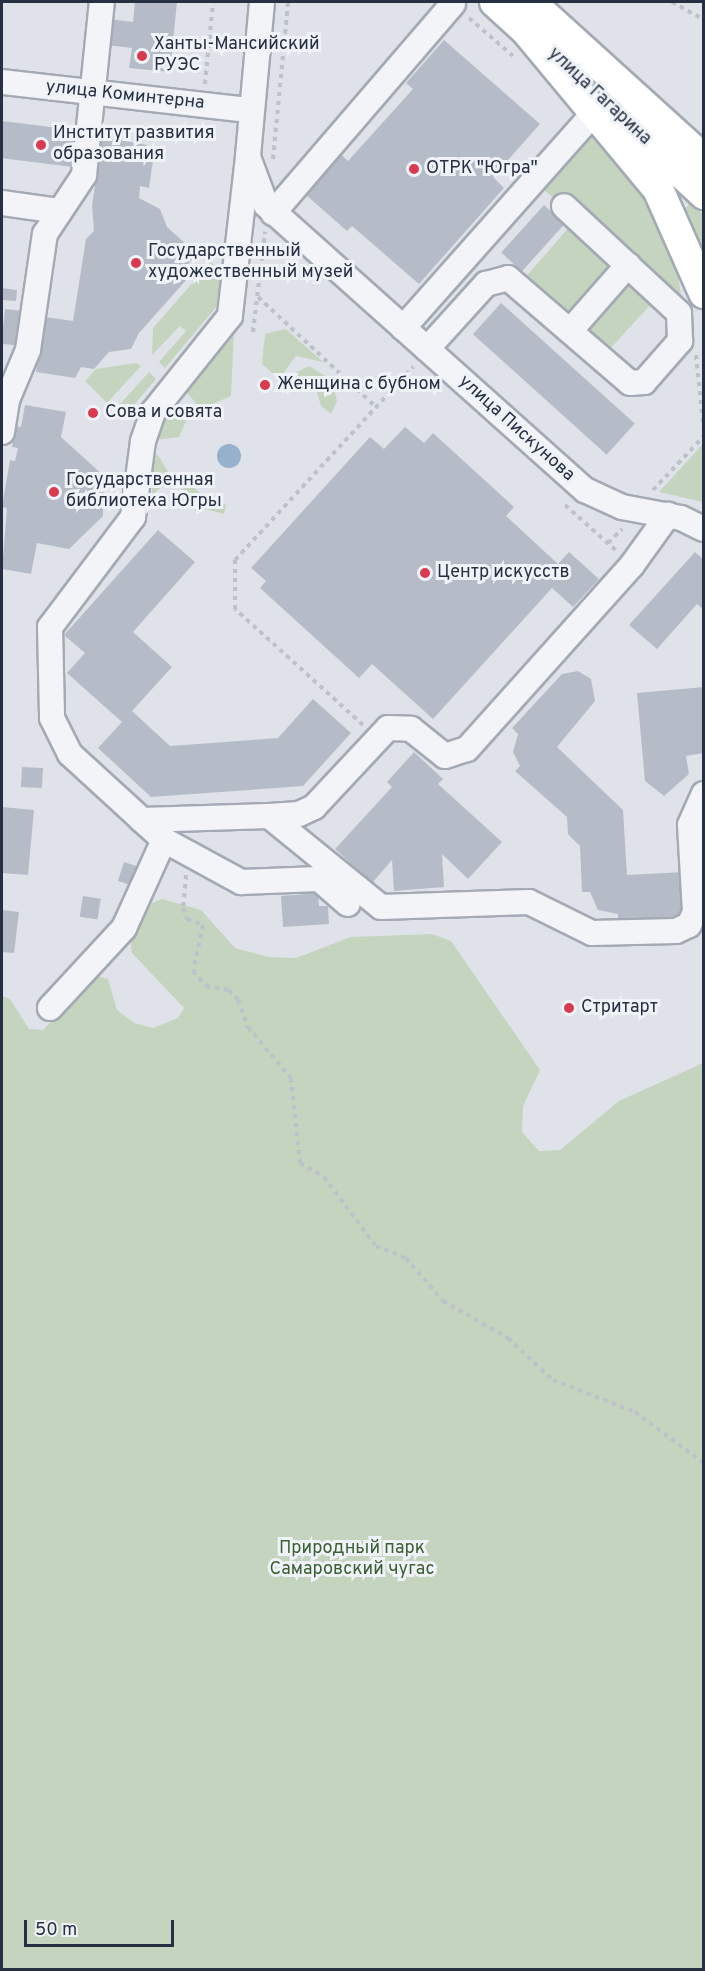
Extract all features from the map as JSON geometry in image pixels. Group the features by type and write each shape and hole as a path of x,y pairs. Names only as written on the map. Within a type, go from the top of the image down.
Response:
{"main road":[{"name":"улица Гагарина","path":"495,2 531,9 699,169"},
{"path":"464,3 595,112 699,169"},
{"path":"531,9 595,112 658,189 704,293"}],"street":[{"path":"2,432 7,400 28,350 45,234 84,175 102,2"},
{"name":"улица Пискунова","path":"262,2 249,110 248,157 257,189 277,217 585,490 622,507 668,515 704,529"},
{"path":"241,237 256,219 277,217 464,3"},
{"name":"улица Коминтерна","path":"2,82 249,110"},
{"path":"403,328 595,112"},
{"path":"248,157 241,237 227,322 153,412 143,441 133,517 56,616 47,641 48,691 58,737 164,840 241,882 319,879 348,904"},
{"path":"2,203 59,211"},
{"path":"427,349 486,284 501,278 514,281 635,385 677,346 682,334 679,313 564,206"},
{"path":"570,331 628,265"},
{"path":"142,819 299,814 314,807 377,738 399,725 445,756 467,749 632,565 668,515"},
{"path":"269,816 381,908 501,902 544,906 592,933 682,929 695,912 690,825 704,794"},
{"path":"50,1008 124,928 164,840"}],"path":[{"path":"213,2 204,89 224,91 223,107"},
{"path":"276,133 288,2"},
{"path":"672,2 704,20"},
{"path":"464,3 517,59"},
{"path":"257,297 375,405"},
{"path":"253,332 255,322"},
{"path":"377,738 236,609 235,560 411,365 419,372"},
{"path":"557,497 632,565"},
{"path":"186,852 183,908 188,919 203,924 193,971 206,986 229,990 238,1000 248,1027 291,1078 300,1163 324,1177 376,1246 406,1258 443,1301 508,1338 553,1380 635,1412 704,1463"}],"green space":[{"path":"593,135 645,195 676,263 682,301 544,190"},
{"path":"690,203 703,214 703,249 685,209"},
{"path":"571,225 614,262 568,315 525,278"},
{"path":"211,262 225,277 217,306 165,368 159,362 186,331 180,326 152,355 153,328"},
{"path":"628,279 654,301 607,352 586,333 586,323"},
{"path":"234,329 231,396 201,409 182,387"},
{"path":"286,329 323,362 296,356 279,379 262,364 265,334"},
{"path":"136,363 141,366 107,403 85,381 96,369"},
{"path":"309,366 332,380 337,401 331,414 321,406 315,385 297,387 287,377"},
{"path":"149,372 156,379 128,412 120,404"},
{"path":"170,403 187,419 179,437 153,440"},
{"path":"702,445 703,502 659,492"},
{"path":"158,455 171,477 152,496 151,457"},
{"path":"190,484 205,498 226,505 224,514 198,507 181,490"},
{"name":"Природный парк Самаровский чугас","path":"162,899 201,910 235,948 268,957 296,958 351,937 432,934 451,941 540,1070 523,1106 522,1132 539,1151 560,1150 619,1101 703,1063 703,1969 2,1969 2,996 10,999 29,1029 43,1030 95,975 108,979 117,1010 134,1023 153,1028 178,1018 184,1008 132,953 130,939 152,903"}],"water":[{"path":"229,444 237,448 241,456 237,464 229,468 221,464 217,456 221,448"}],"building":[{"path":"135,2 177,2 170,72 129,68 132,48 106,45 109,19 133,22"},
{"name":"ОТРК \"Югра\"","path":"444,40 540,124 493,177 504,188 419,284 352,226 347,231 306,195 342,155 348,161 413,89 406,83"},
{"name":"Институт развития образования","path":"2,121 81,131 77,167 2,158"},
{"name":"Государственный художественный музей","path":"102,137 147,145 145,159 153,160 149,188 140,186 139,198 160,209 167,227 197,254 181,272 188,278 139,333 131,349 109,352 94,369 81,367 75,378 36,372 45,317 73,321 86,239 94,231 92,206"},
{"path":"544,205 565,224 522,271 501,253"},
{"path":"2,288 17,290 16,301 2,300"},
{"path":"501,303 635,423 607,455 473,334"},
{"path":"5,309 23,311 19,346 2,344"},
{"name":"Государственная библиотека Югры","path":"25,405 66,412 61,437 104,476 103,516 69,549 37,543 31,574 2,569 7,508 2,507 10,460 15,461 18,448 12,447 16,426 21,427"},
{"name":"Центр искусств","path":"405,427 424,443 433,433 514,507 506,516 558,564 569,552 599,579 573,607 552,588 433,719 372,664 359,678 260,588 266,581 251,568 370,437 384,449"},
{"path":"158,530 195,562 133,632 172,667 132,711 170,746 278,738 313,699 351,733 303,786 151,797 98,748 122,722 67,673 85,653 64,635"},
{"path":"695,552 704,560 704,610 697,604 657,649 629,625"},
{"path":"578,671 591,679 595,701 557,747 623,810 627,875 683,872 686,918 618,922 618,914 598,910 590,892 582,892 580,846 568,834 567,817 515,771 520,766 513,752 518,734 512,728 562,674"},
{"path":"704,687 704,753 686,756 689,774 664,796 645,781 637,693"},
{"path":"414,752 443,779 438,784 502,842 468,879 442,854 444,887 394,891 392,860 372,883 335,849 392,787 387,782"},
{"path":"22,767 43,768 42,788 21,787"},
{"path":"2,807 34,810 28,875 2,873"},
{"path":"124,862 136,866 130,885 118,881"},
{"path":"318,893 319,906 328,906 329,924 283,927 281,896"},
{"path":"83,896 101,899 97,920 80,917"},
{"path":"2,910 19,912 14,953 2,952"}],"place":[{"name":"Ханты-Мансийский РУЭС","path":"142,56"},
{"name":"Институт развития образования","path":"41,145"},
{"name":"ОТРК \"Югра\"","path":"414,169"},
{"name":"Государственный художественный музей","path":"136,263"},
{"name":"Женщина с бубном","path":"265,385"},
{"name":"Сова и совята","path":"93,413"},
{"name":"Государственная библиотека Югры","path":"54,492"},
{"name":"Центр искусств","path":"425,573"},
{"name":"Стритарт","path":"569,1008"}]}
